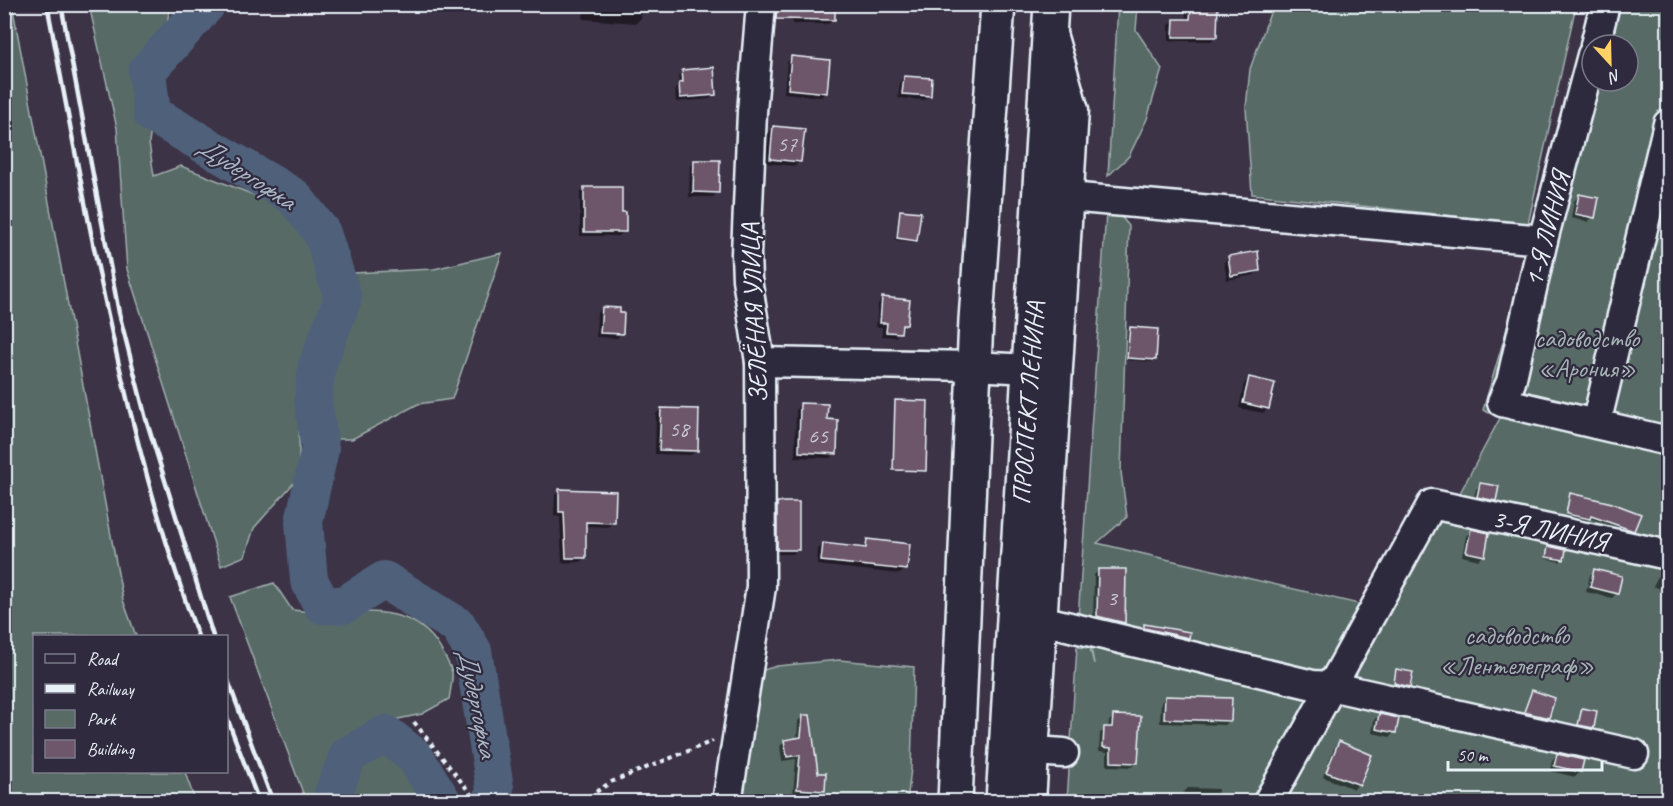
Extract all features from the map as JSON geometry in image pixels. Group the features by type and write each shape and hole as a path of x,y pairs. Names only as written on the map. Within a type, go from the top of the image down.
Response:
{"highway":[{"path":"955,801 973,366 998,4"},
{"name":"ПРОСПЕКТ ЛЕНИНА","path":"1004,801 1051,16"}],"street":[{"name":"ЗЕЛЁНАЯ УЛИЦА","path":"727,801 761,587 760,362 747,279 746,254 752,112 761,4"},
{"path":"1598,33 1605,4"},
{"path":"1031,801 1074,110 1051,16"},
{"name":"1-Я ЛИНИЯ","path":"1582,93 1543,240 1511,382 1502,402 1596,424"},
{"path":"1668,124 1596,424 1668,441"},
{"path":"1070,197 1543,240"},
{"path":"760,362 1030,369"},
{"name":"3-Я ЛИНИЯ","path":"1330,686 1432,504 1668,555"},
{"path":"1041,620 1313,684 1634,754"},
{"path":"1268,801 1330,686"},
{"path":"1034,751 1064,753"}],"path":[{"path":"414,722 471,794 483,801"},
{"path":"581,801 611,782 671,756 737,733"}],"green space":[{"path":"12,4 123,600 136,635 33,635 33,773 185,773 195,801 5,801 4,5"},
{"path":"89,5 170,5 149,143 154,176 181,166 279,205 304,227 326,301 311,337 303,369 299,399 299,477 254,528 245,556 221,566 127,269 117,128"},
{"path":"1118,5 1138,5 1136,30 1162,69 1147,119 1129,156 1108,176"},
{"path":"1273,5 1576,5 1528,224 1252,194 1246,108 1250,69"},
{"path":"1594,5 1668,5 1668,801 1067,802 1077,647 1090,648 1094,664 1087,623 1078,619 1106,213 1119,214 1129,226 1121,472 1127,517 1097,543 1367,606 1426,501 1454,504 1500,418 1483,410 1533,240 1580,59 1580,93 1640,93 1640,33 1587,33"},
{"path":"502,253 452,399 418,404 352,439 329,439 320,395 326,363 350,300 353,273 434,269"},
{"path":"274,583 292,610 324,613 379,613 407,619 419,625 440,648 452,672 449,699 422,714 389,721 353,736 338,755 320,793 306,801 230,597"},
{"path":"839,660 914,667 911,769 907,801 739,802 760,671 777,666"},
{"path":"381,749 403,761 430,801 343,801 347,783 354,769 365,758"}],"building":[{"path":"777,4 835,4 835,20 776,19"},
{"path":"1191,4 1218,4 1217,37 1173,37 1174,19 1190,19"},
{"path":"791,56 830,60 827,93 788,89"},
{"path":"714,67 716,95 680,98 679,83 683,82 682,70"},
{"path":"904,76 932,78 931,96 902,94"},
{"path":"773,126 805,129 801,162 770,159"},
{"path":"694,160 720,160 719,193 693,192"},
{"path":"584,187 622,187 622,212 626,212 626,232 584,232"},
{"path":"1579,194 1599,198 1595,218 1575,214"},
{"path":"900,210 921,212 917,241 897,238"},
{"path":"1258,251 1260,271 1231,276 1228,256"},
{"path":"882,297 910,300 907,325 902,325 901,333 886,332 887,323 880,323"},
{"path":"602,307 620,308 620,313 624,313 623,334 600,333"},
{"path":"1130,327 1158,329 1156,360 1127,358"},
{"path":"1249,377 1275,383 1269,409 1243,403"},
{"path":"895,400 928,401 926,471 893,470"},
{"path":"800,403 828,404 827,419 838,420 837,454 799,452"},
{"path":"661,408 699,409 698,451 659,450"},
{"path":"1480,483 1499,486 1496,501 1477,497"},
{"path":"559,489 616,491 615,523 586,522 586,558 566,558 564,512 559,512"},
{"path":"1570,493 1612,503 1641,514 1634,531 1591,516 1590,519 1566,514"},
{"path":"777,502 799,502 799,550 777,550"},
{"path":"1471,529 1489,533 1485,556 1466,552"},
{"path":"867,539 910,544 907,570 821,561 823,543 866,548"},
{"path":"1548,546 1566,550 1564,560 1546,557"},
{"path":"1098,569 1126,569 1125,623 1097,616"},
{"path":"1594,569 1622,576 1618,594 1590,587"},
{"path":"1144,624 1190,632 1189,638 1144,628"},
{"path":"1396,669 1413,672 1410,687 1394,683"},
{"path":"1532,690 1555,698 1549,718 1524,712"},
{"path":"1165,696 1232,698 1231,721 1164,719"},
{"path":"1582,708 1597,711 1594,728 1578,725"},
{"path":"1379,714 1399,718 1396,733 1376,729"},
{"path":"803,715 810,715 818,773 826,773 825,791 797,789 800,755 787,757 784,740 801,737"},
{"path":"1113,715 1141,716 1138,763 1111,762 1111,748 1103,747 1104,727 1112,727"},
{"path":"1339,741 1372,755 1360,785 1326,772"},
{"path":"1557,754 1584,760 1581,772 1554,766"}],"waterway":[{"name":"Дудергофка","path":"207,4 147,71 152,114 294,197 322,233 343,298 317,366 313,400 320,449 304,522 309,580 322,605 344,605 384,580 458,626 473,651 495,788 492,802"},
{"name":"Дудергофка","path":"330,802 348,755 386,734 415,757 443,802"}],"railway":[{"path":"47,4 93,244 128,403 172,559 198,635"},
{"path":"61,4 119,313 146,419 213,635"},
{"path":"228,680 273,802"},
{"path":"228,720 259,802"}],"park label":[{"name":"садоводство «Арония»","path":"1587,353"},
{"name":"садоводство «Лентелеграф»","path":"1517,650"}]}
